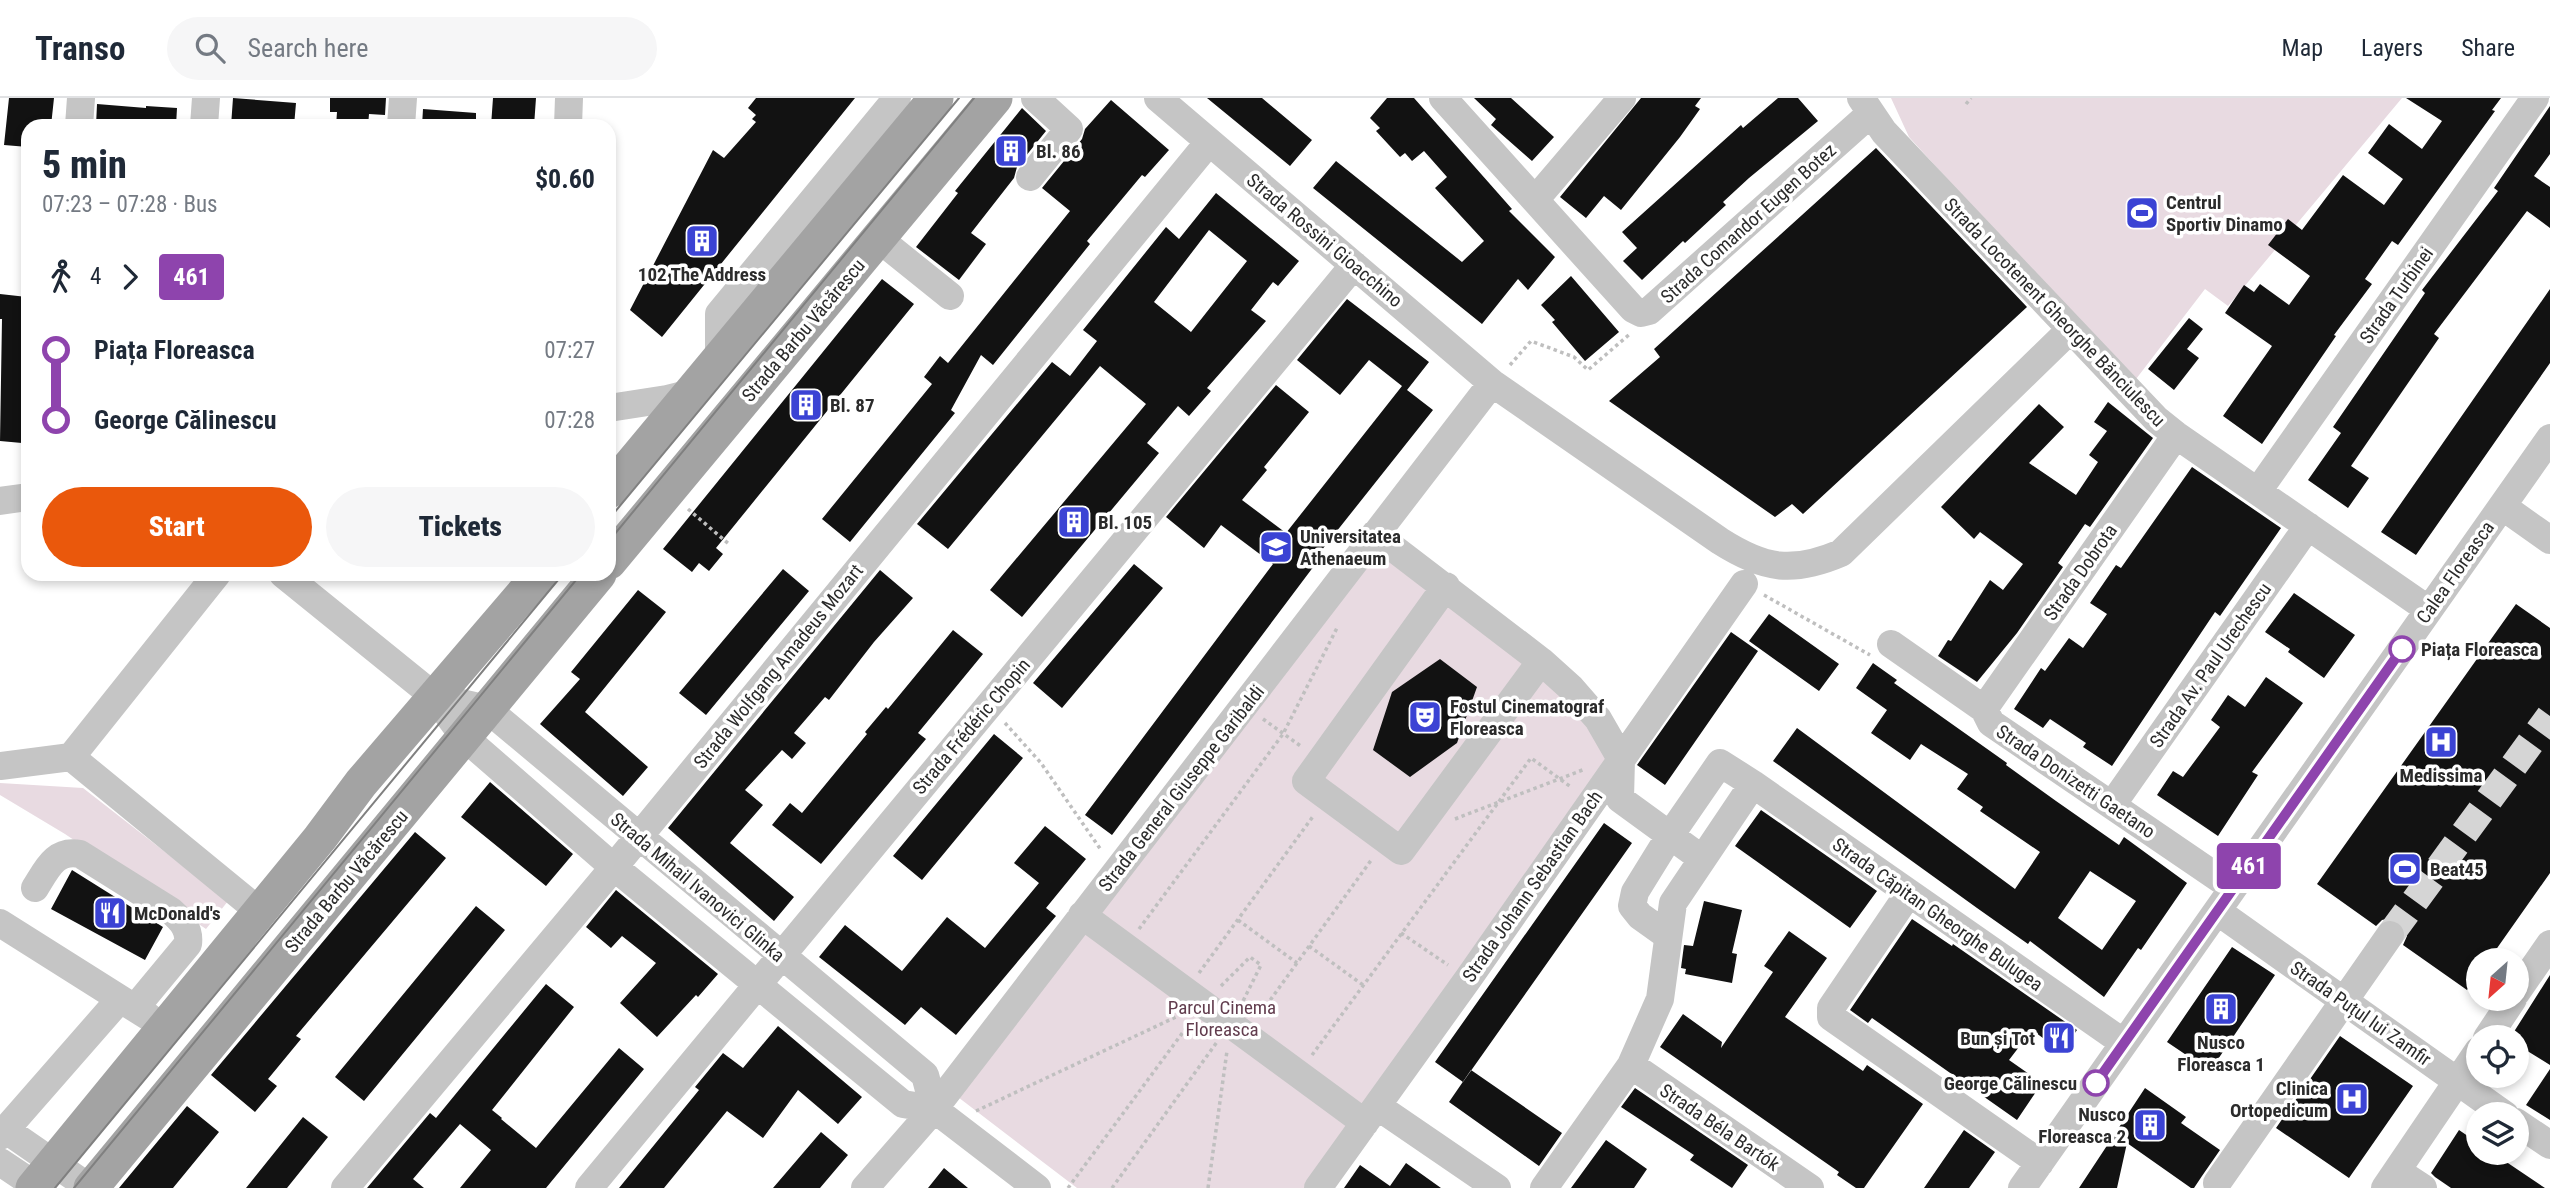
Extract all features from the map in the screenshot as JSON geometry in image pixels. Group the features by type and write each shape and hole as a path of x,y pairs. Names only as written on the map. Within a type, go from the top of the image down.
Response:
{"main road":[{"path":"616,482 936,98"},
{"name":"Strada Barbu Văcărescu","path":"616,554 995,98"},
{"path":"40,1181 163,1026 260,912 361,783 534,581"},
{"name":"Strada Barbu Văcărescu","path":"91,1188 593,581"}],"street":[{"path":"80,119 81,98"},
{"path":"204,119 206,98"},
{"path":"402,119 403,98"},
{"path":"568,119 569,98"},
{"path":"719,359 719,314 897,98"},
{"path":"1030,177 1069,129 1035,98"},
{"name":"Strada Rossini Gioacchino","path":"1158,98 1354,265 1498,377 1745,557 1775,566 1818,563 1841,553 2070,330"},
{"name":"Strada Comandor Eugen Botez","path":"1443,98 1633,309 1641,313 1649,311 1866,106"},
{"path":"1535,200 1622,98"},
{"name":"Strada Turbinei","path":"2258,491 2535,98"},
{"name":"Strada Locotenent Gheorghe Bănciulescu","path":"1866,106 1884,132 2156,419 2429,610"},
{"name":"Strada Wolfgang Amadeus Mozart","path":"345,1188 614,867 1209,142"},
{"path":"879,239 950,296"},
{"name":"Strada Frédéric Chopin","path":"589,1188 1354,265"},
{"name":"Strada General Giuseppe Garibaldi","path":"879,1183 943,1116 1082,915 1498,377"},
{"path":"616,409 691,393"},
{"path":"616,412 639,423 649,442"},
{"name":"Strada Dobrota","path":"1984,709 2176,435"},
{"name":"Calea Floreasca","path":"2022,1188 2550,438"},
{"path":"0,501 21,498"},
{"path":"2502,506 2550,540"},
{"name":"Strada Av. Paul Urechescu","path":"2112,805 2308,526"},
{"path":"1375,534 1446,586 1571,688 1598,719 1621,759 1620,799 1701,858"},
{"path":"0,766 71,757 211,581"},
{"name":"Strada Mihail Ivanovici Glinka","path":"292,581 435,697 464,737 614,867 903,1104 943,1116 1037,1188"},
{"name":"Strada Johann Sebastian Bach","path":"1318,1188 1468,979 1744,584"},
{"path":"1446,586 1306,781 1401,851 1541,661"},
{"name":"Strada Donizetti Gaetano","path":"1884,651 1984,709 1991,723 2233,888"},
{"name":"Strada Mihail Ivanovici Glinka","path":"435,697 487,709 925,1075 943,1116"},
{"path":"71,757 260,912"},
{"name":"Strada Căpitan Gheorghe Bulugea","path":"1668,936 1640,916 1632,906 1635,892 1669,836 1720,763 2124,1043"},
{"path":"1544,1188 1631,1065 1660,999 1673,903 1753,784"},
{"path":"35,888 57,857 80,854 171,911 187,928 188,944 127,1003 3,1133 40,1181"},
{"path":"1909,893 1830,1008 1831,1017 2040,1163"},
{"name":"Strada Puțul lui Zamfir","path":"2217,911 2486,1102"},
{"path":"1082,915 1298,1074 1497,1188"},
{"path":"0,923 163,1026"},
{"path":"2217,1183 2390,935"},
{"path":"2529,974 2550,944"},
{"name":"Strada Béla Bartók","path":"1631,1065 1781,1180 1810,1188"},
{"path":"2423,1188 2391,1180 2466,1069"},
{"path":"2529,1131 2550,1145"},
{"path":"0,1162 40,1181 91,1188"}],"path":[{"path":"1966,104 1971,98"},
{"path":"1498,377 1531,341 1574,357 1588,370 1634,330"},
{"path":"667,492 730,545"},
{"path":"1744,584 1884,651"},
{"path":"1125,947 1283,734 1339,624"},
{"path":"988,706 1041,763 1116,872"},
{"path":"1246,706 1320,761"},
{"path":"1298,1074 1531,758 1590,801"},
{"path":"1413,834 1562,780 1608,758 1621,759"},
{"path":"1068,1188 1194,998 1238,920 1328,797"},
{"path":"1112,1188 1238,1030 1297,963 1386,840"},
{"path":"1238,920 1297,963"},
{"path":"1401,933 1468,979"},
{"path":"1309,946 1363,985"},
{"path":"943,1116 1194,998 1250,957 1261,965 1238,1030 1208,1188"}],"green space":[{"name":"Centrul Sportiv Dinamo","path":"1891,98 2402,98 2228,306 2205,289 2133,383 1909,137"},
{"name":"Parcul Cinema Floreasca","path":"1377,551 1560,692 1581,712 1608,759 1304,1188 1077,1188 954,1094"},
{"path":"0,783 83,788 228,901 206,929 65,834 0,795"}],"building":[{"path":"9,98 54,98 52,119 21,119 21,146 4,145"},
{"path":"233,98 296,103 295,119 232,119"},
{"path":"330,98 386,98 385,115 369,114 369,119 336,119 337,112 330,112"},
{"path":"493,98 536,98 534,119 492,119"},
{"name":"102 The Address","path":"756,98 855,98 662,337 630,310 713,150 724,158 756,122 752,119 756,115 748,108"},
{"path":"1207,98 1262,98 1312,140 1290,166"},
{"path":"1387,98 1414,98 1512,209 1509,211 1555,257 1528,290 1518,279 1482,324 1313,188 1336,161 1462,262 1484,241 1435,188 1447,177 1424,151 1412,161 1405,153 1400,157 1376,131 1380,128 1370,118"},
{"path":"1474,98 1511,98 1554,137 1532,161 1491,125 1496,119"},
{"path":"1641,98 1701,98 1695,106 1700,109 1621,210 1604,196 1586,218 1560,197"},
{"path":"1778,98 1798,98 1818,121 1749,178 1723,202 1726,205 1642,280 1623,261 1637,248 1622,232 1741,125 1743,128"},
{"path":"2406,98 2501,98 2492,110 2495,111 2398,245 2392,241 2365,279 2372,284 2334,335 2336,336 2262,444 2223,416 2272,346 2225,313 2244,285 2254,292 2260,284 2289,305 2310,276 2268,245 2288,219 2302,230 2343,175 2384,205 2403,179 2368,153 2389,124 2422,149 2442,121"},
{"path":"1111,100 1169,150 1145,177 1142,175 1087,241 1090,244 993,365 981,355 951,410 955,413 850,542 822,519 932,384 924,377 940,356 948,363 1070,211 1042,188 1082,139 1085,129"},
{"path":"97,104 177,108 176,119 96,119"},
{"path":"2550,106 2550,154 2534,176 2550,187 2550,228 2527,211 2434,334 2439,338 2351,466 2369,478 2348,508 2308,480 2341,433 2333,427 2425,293 2422,290 2498,191 2494,188"},
{"path":"1022,108 1046,131 971,233 986,244 959,280 916,247 958,193 955,191"},
{"path":"423,109 476,113 476,119 422,119"},
{"path":"1876,148 2027,307 1803,514 1792,504 1775,517 1609,401 1660,357 1654,349"},
{"path":"1216,193 1299,261 1278,286 1273,282 1251,310 1266,321 1207,388 1211,391 1189,416 1178,406 1147,443 1159,453 1022,617 990,590 1146,404 1100,366 948,549 917,524 1052,362 1070,376 1097,341 1083,330 1166,227 1179,239","holes":["1209,230 1247,261 1191,332 1154,302"]},
{"path":"1571,276 1619,332 1585,361 1541,305"},
{"name":"Bl. 87","path":"882,279 914,304 716,548 723,554 709,571 699,563 692,572 663,549"},
{"path":"2550,289 2550,363 2416,555 2381,532"},
{"path":"0,294 21,296 21,443 0,441"},
{"path":"1347,299 1429,362 1407,390 1433,410 1317,556 1320,558 1112,835 1085,815 1273,564 1221,525 1204,548 1166,517 1276,385 1309,412 1264,467 1267,470 1242,500 1286,533 1402,386 1369,360 1340,395 1297,360"},
{"path":"2189,318 2203,329 2187,349 2199,358 2174,390 2148,369"},
{"path":"2108,402 2153,438 2090,527 2085,524 2058,563 2063,567 2017,633 1977,682 1938,656 1948,640 1951,641 1990,580 2003,590 2023,564 1980,532 1974,539 1941,507 2039,404 2064,427 2029,463 2076,495 2098,462 2089,455 2107,431 2094,422"},
{"path":"2192,467 2281,528 2220,616 2215,612 2112,766 2083,747 2086,743 2050,719 2043,728 2014,709 2041,668 2045,671 2069,638 2083,648 2107,614 2090,603 2116,565 2121,568"},
{"path":"1134,564 1163,588 1062,708 1033,683"},
{"path":"783,569 809,591 706,715 679,693"},
{"path":"880,570 913,598 874,642 829,700 825,697 794,733 806,743 792,759 782,750 745,790 763,805 730,843 794,897 774,921 668,828"},
{"path":"638,590 666,612 585,712 648,767 623,796 540,724 580,679 571,672"},
{"path":"2294,593 2355,635 2324,678 2265,632"},
{"name":"Piața Floreasca","path":"2516,604 2550,628 2550,873 2497,948 2466,948 2466,989 2403,945 2407,936 2400,922 2391,918 2382,920 2376,926 2317,884"},
{"path":"1769,614 1839,664 1819,691 1749,641"},
{"path":"953,630 983,654 918,733 926,739 821,864 772,825 790,803 802,813 867,734 865,732 886,707 888,709"},
{"path":"1731,632 1758,651 1665,785 1637,765"},
{"name":"Fostul Cinematograf Floreasca","path":"1440,659 1477,687 1457,743 1410,777 1373,750 1392,692"},
{"path":"1873,663 1897,680 1894,683 2056,801 2119,845 2124,837 2187,883 2141,950 2138,948 2104,997 2030,941 2028,944 1773,761 1797,728 2015,889 2040,852 1980,811 1983,807 1957,789 1968,774 1921,744 1910,760 1871,733 1887,710 1856,688","holes":["2090,871 2136,901 2102,950 2058,918"]},
{"path":"2266,677 2303,703 2252,772 2258,775 2218,836 2157,795 2173,771 2183,777 2220,727 2211,720 2228,695 2245,707"},
{"path":"994,734 1023,758 922,880 893,856"},
{"path":"490,782 573,854 546,886 461,817"},
{"path":"1761,810 1877,891 1850,928 1735,846"},
{"path":"1604,823 1632,843 1463,1082 1435,1062"},
{"path":"1045,826 1086,859 1046,908 1056,916 956,1035 921,1007 905,1025 819,957 845,925 902,971 947,917 985,948 1039,883 1014,863"},
{"path":"415,832 446,858 296,1036 301,1039 268,1079 277,1086 255,1112 211,1075"},
{"name":"McDonald's","path":"72,870 163,927 145,960 51,909"},
{"path":"616,890 718,974 657,1037 620,1003 656,963 622,936 611,948 586,927"},
{"path":"1704,901 1742,910 1732,953 1737,954 1732,983 1685,974 1686,969 1681,968 1684,945 1693,946"},
{"path":"476,906 505,930 364,1101 335,1077"},
{"path":"1912,919 1952,946 1953,944 2077,1030 2062,1052 2032,1030 2009,1060 2042,1083 2017,1120 1872,1018 1868,1023 1850,1010"},
{"path":"1789,931 1827,958 1785,1017 1863,1071 1867,1065 1923,1104 1864,1188 1856,1188 1837,1175 1839,1172 1660,1047 1683,1014 1722,1042 1721,1048 1773,972 1764,966"},
{"name":"Nusco Floreasca 1","path":"2232,947 2275,975 2210,1071 2167,1042"},
{"path":"2550,975 2550,1065 2529,1052 2529,1025 2518,1025 2529,1012"},
{"path":"546,984 574,1007 492,1110 501,1119 536,1148 619,1048 644,1069 546,1188 460,1188 491,1150 460,1124 413,1179 424,1188 367,1188 430,1113 436,1118"},
{"path":"778,1026 862,1097 838,1124 798,1090 763,1138 727,1111 664,1188 619,1188 699,1090 695,1087 723,1053 743,1068"},
{"path":"2340,1036 2413,1086 2349,1178 2276,1128"},
{"path":"2550,1069 2550,1120 2529,1107 2528,1102"},
{"path":"1471,1070 1562,1133 1539,1166 1449,1102"},
{"path":"1635,1088 1748,1165 1732,1188 1690,1160 1694,1155 1621,1107"},
{"path":"2145,1088 2186,1117 2181,1123 2220,1150 2194,1188 2191,1188 2127,1143 2117,1188 2079,1188"},
{"path":"187,1106 219,1132 173,1188 119,1188"},
{"path":"303,1117 328,1137 287,1188 246,1188"},
{"path":"1964,1130 1995,1152 1969,1188 1924,1188"},
{"path":"2459,1130 2466,1135 2466,1165 2511,1165 2545,1188 2451,1188 2431,1173"},
{"path":"821,1132 848,1155 820,1188 773,1188"},
{"path":"1606,1140 1647,1169 1634,1188 1571,1188"},
{"path":"1406,1163 1441,1188 1344,1188 1360,1165 1390,1186"},
{"path":"944,1168 968,1188 928,1188"}],"tunnel":[{"path":"2390,935 2550,716"}],"tram line":[{"path":"616,511 959,98"},
{"path":"616,533 974,98"},
{"path":"55,1188 557,581"},
{"path":"74,1188 575,581"}],"bus line":[{"name":"461","path":"2096,1083 2402,649"}],"place":[{"name":"Bl. 86","path":"1011,151"},
{"name":"Centrul Sportiv Dinamo","path":"2142,213"},
{"name":"102 The Address","path":"702,241"},
{"name":"Bl. 87","path":"806,405"},
{"name":"Bl. 105","path":"1074,522"},
{"name":"Universitatea Athenaeum","path":"1276,547"},
{"name":"Piața Floreasca","path":"2402,649"},
{"name":"Fostul Cinematograf Floreasca","path":"1425,717"},
{"name":"Medissima","path":"2441,742"},
{"name":"Beat45","path":"2405,869"},
{"name":"McDonald's","path":"110,913"},
{"name":"Nusco Floreasca 1","path":"2221,1009"},
{"name":"Bun și Tot","path":"2059,1038"},
{"name":"George Călinescu","path":"2096,1083"},
{"name":"Clinica Ortopedicum","path":"2352,1099"},
{"name":"Nusco Floreasca 2","path":"2150,1125"}]}
